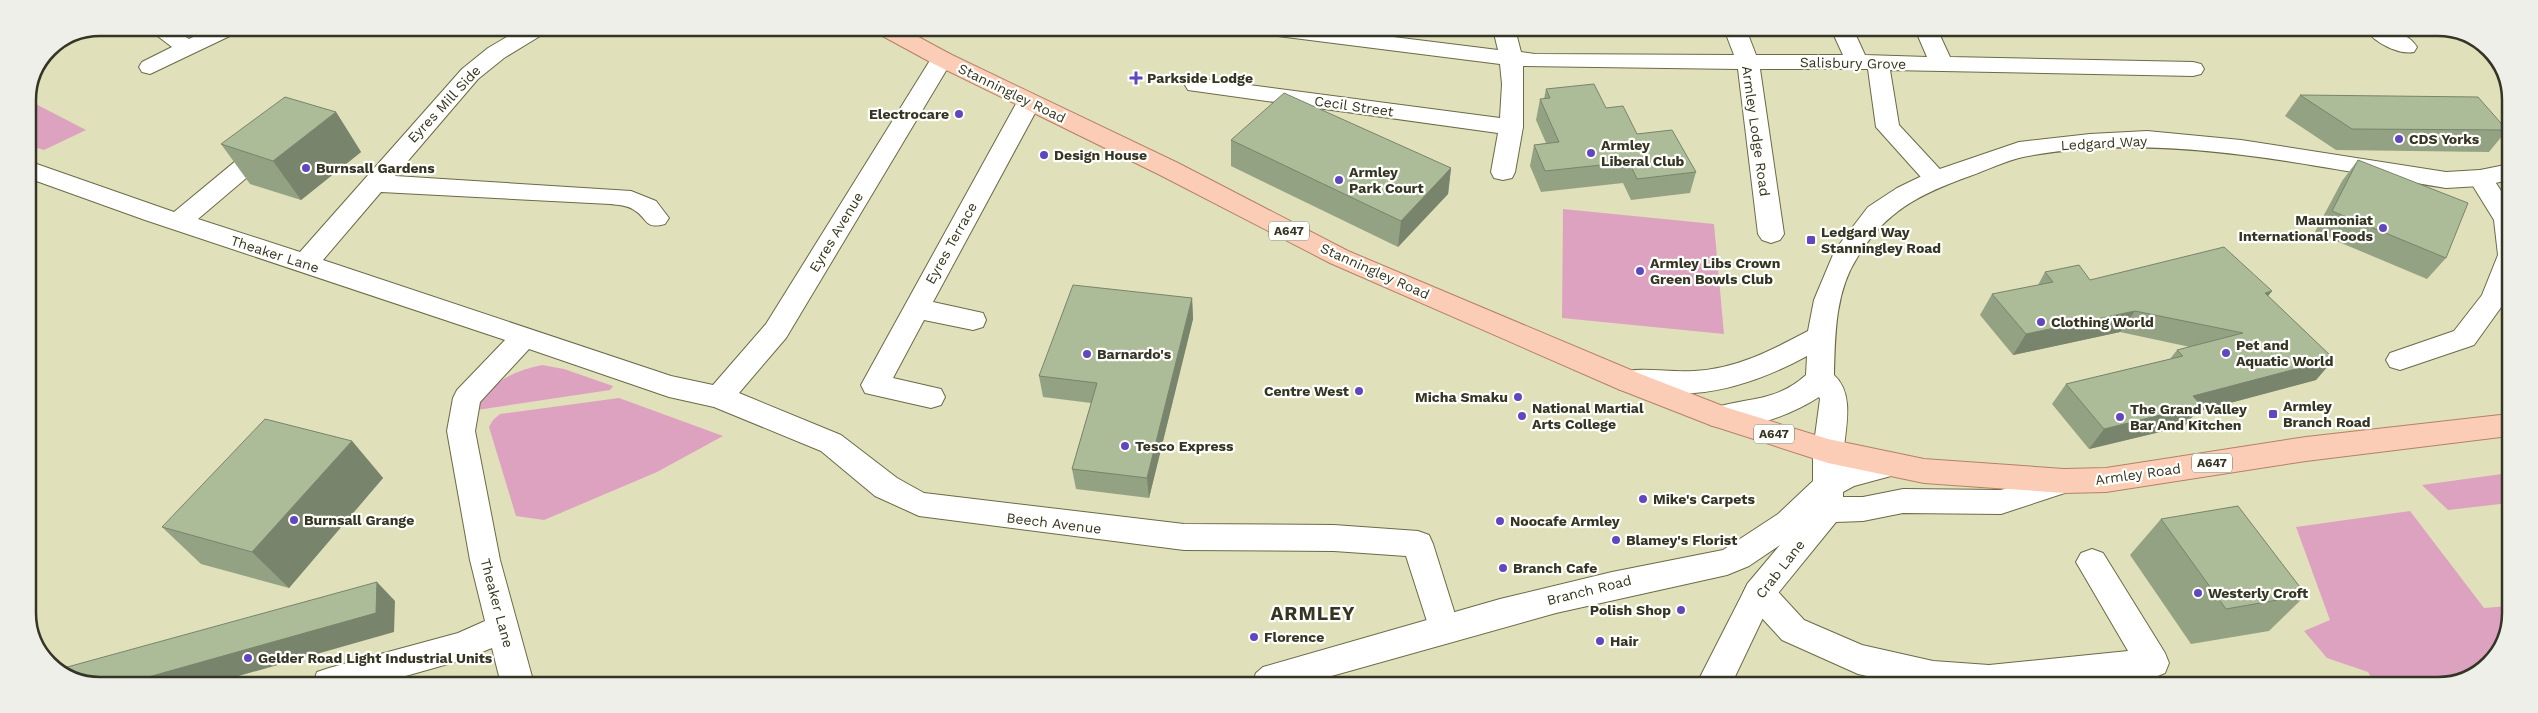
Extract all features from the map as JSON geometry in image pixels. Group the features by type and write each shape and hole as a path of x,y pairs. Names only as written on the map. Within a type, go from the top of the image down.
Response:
{"main road":[{"name":"Stanningley Road","path":"899,36 942,60 1169,169 1339,257 1628,381 1720,417 1828,450"},
{"name":"Armley Road","path":"1828,450 1924,471 2064,481 2106,480 2359,442 2502,426"}],"street":[{"path":"170,36 187,48"},
{"path":"150,66 212,36"},
{"name":"Eyres Mill Side","path":"305,263 470,74 496,53 524,36"},
{"name":"Salisbury Grove","path":"1333,36 1513,59 1867,62 2193,69"},
{"path":"1503,172 1515,97 1513,59 1506,36"},
{"name":"Armley Lodge Road","path":"1738,36 1748,62 1771,234"},
{"path":"1847,36 1867,62 1888,127 1936,179"},
{"path":"1929,36 1942,64"},
{"path":"2387,36 2406,47"},
{"name":"Eyres Avenue","path":"719,397 776,331 942,60"},
{"name":"Cecil Street","path":"1196,85 1511,127"},
{"name":"Eyres Terrace","path":"931,397 875,385 915,308 1029,102"},
{"path":"178,222 286,132"},
{"name":"Ledgard Way","path":"1820,378 1821,336 1827,300 1844,256 1878,213 1906,194 1936,179 2019,150 2090,142 2147,140 2241,148 2446,180 2480,178 2502,174"},
{"name":"Theaker Lane","path":"36,172 178,222 669,386 719,397"},
{"path":"2480,178 2502,212"},
{"path":"374,183 610,196 636,200 650,207 656,218"},
{"path":"2400,360 2464,338 2494,300 2502,278"},
{"path":"915,308 973,320"},
{"path":"1628,381 1702,382 1728,377 1756,369 1821,336"},
{"name":"Theaker Lane","path":"516,677 485,560 461,431 467,398 524,337"},
{"path":"1720,417 1748,415 1788,402 1811,388 1820,378 1830,388 1834,399 1828,450 1828,498 1863,509 1903,501 2001,502 2064,481"},
{"name":"Beech Avenue","path":"719,397 831,444 886,487 919,504 954,510 1184,537 1334,538 1418,544 1443,627"},
{"name":"Branch Road","path":"1279,677 1443,627 1632,579 1727,562 1738,557 1828,498 1847,476 1892,465"},
{"name":"Crab Lane","path":"1718,677 1759,593 1828,498"},
{"path":"1738,557 1756,579 1759,593 1793,630 1858,659 1933,676 1947,677"},
{"path":"2018,677 2153,663 2092,562"},
{"path":"351,677 462,646 504,628"}],"shaded area":[{"path":"36,104 86,130 44,150 36,148"},
{"name":"Armley Libs Crown Green Bowls Club","path":"1563,209 1714,224 1724,334 1562,318"},
{"path":"542,365 564,369 613,386 610,390 477,410 482,400 503,379 512,374"},
{"path":"619,398 723,436 657,472 544,520 516,516 489,427 493,420 500,414"},
{"path":"2502,474 2502,504 2448,510 2422,485"},
{"path":"2410,511 2484,608 2502,606 2500,629 2491,648 2477,664 2458,673 2438,677 2371,677 2368,672 2327,658 2304,631 2330,620 2296,527"}],"building":[{"path":"1594,84 1606,108 1623,106 1637,134 1672,130 1696,172 1637,179 1629,162 1545,171 1534,145 1559,142 1540,99 1550,98 1546,89"},
{"path":"1284,93 1451,168 1401,221 1231,140"},
{"path":"2300,95 2478,97 2502,124 2502,130 2352,129"},
{"path":"285,97 336,112 273,161 221,144"},
{"path":"2358,160 2468,203 2446,258 2332,211"},
{"path":"2224,247 2272,291 2265,293 2334,359 2193,396 2201,405 2104,429 2066,384 2183,356 2177,350 2243,333 2135,311 2026,334 1992,294 2053,282 2045,272 2079,265 2090,280"},
{"path":"1073,285 1192,298 1147,478 1072,469 1097,383 1039,376"},
{"path":"265,419 352,441 252,552 162,527"},
{"path":"2238,506 2306,595 2226,609 2161,519"},
{"path":"377,582 376,613 148,677 100,677 84,675 67,667"}],"place":[{"name":"Parkside Lodge","path":"1136,78"},
{"name":"Electrocare","path":"959,114"},
{"name":"CDS Yorks","path":"2399,139"},
{"name":"Armley Liberal Club","path":"1591,153"},
{"name":"Design House","path":"1044,155"},
{"name":"Burnsall Gardens","path":"306,168"},
{"name":"Armley Park Court","path":"1339,180"},
{"name":"Maumoniat International Foods","path":"2383,228"},
{"name":"Ledgard Way Stanningley Road","path":"1811,240"},
{"name":"Armley Libs Crown Green Bowls Club","path":"1640,271"},
{"name":"Clothing World","path":"2041,322"},
{"name":"Pet and Aquatic World","path":"2226,353"},
{"name":"Barnardo's","path":"1087,354"},
{"name":"Centre West","path":"1359,391"},
{"name":"Micha Smaku","path":"1518,397"},
{"name":"Armley Branch Road","path":"2273,414"},
{"name":"National Martial Arts College","path":"1522,416"},
{"name":"The Grand Valley Bar And Kitchen","path":"2120,417"},
{"name":"Tesco Express","path":"1125,446"},
{"name":"Mike's Carpets","path":"1643,499"},
{"name":"Burnsall Grange","path":"294,520"},
{"name":"Noocafe Armley","path":"1500,521"},
{"name":"Blamey's Florist","path":"1616,540"},
{"name":"Branch Cafe","path":"1503,568"},
{"name":"Westerly Croft","path":"2198,593"},
{"name":"Polish Shop","path":"1681,610"},
{"name":"Florence","path":"1254,637"},
{"name":"Hair","path":"1600,641"},
{"name":"Gelder Road Light Industrial Units","path":"248,658"}],"district":[{"name":"ARMLEY","path":"1313,613"}]}
